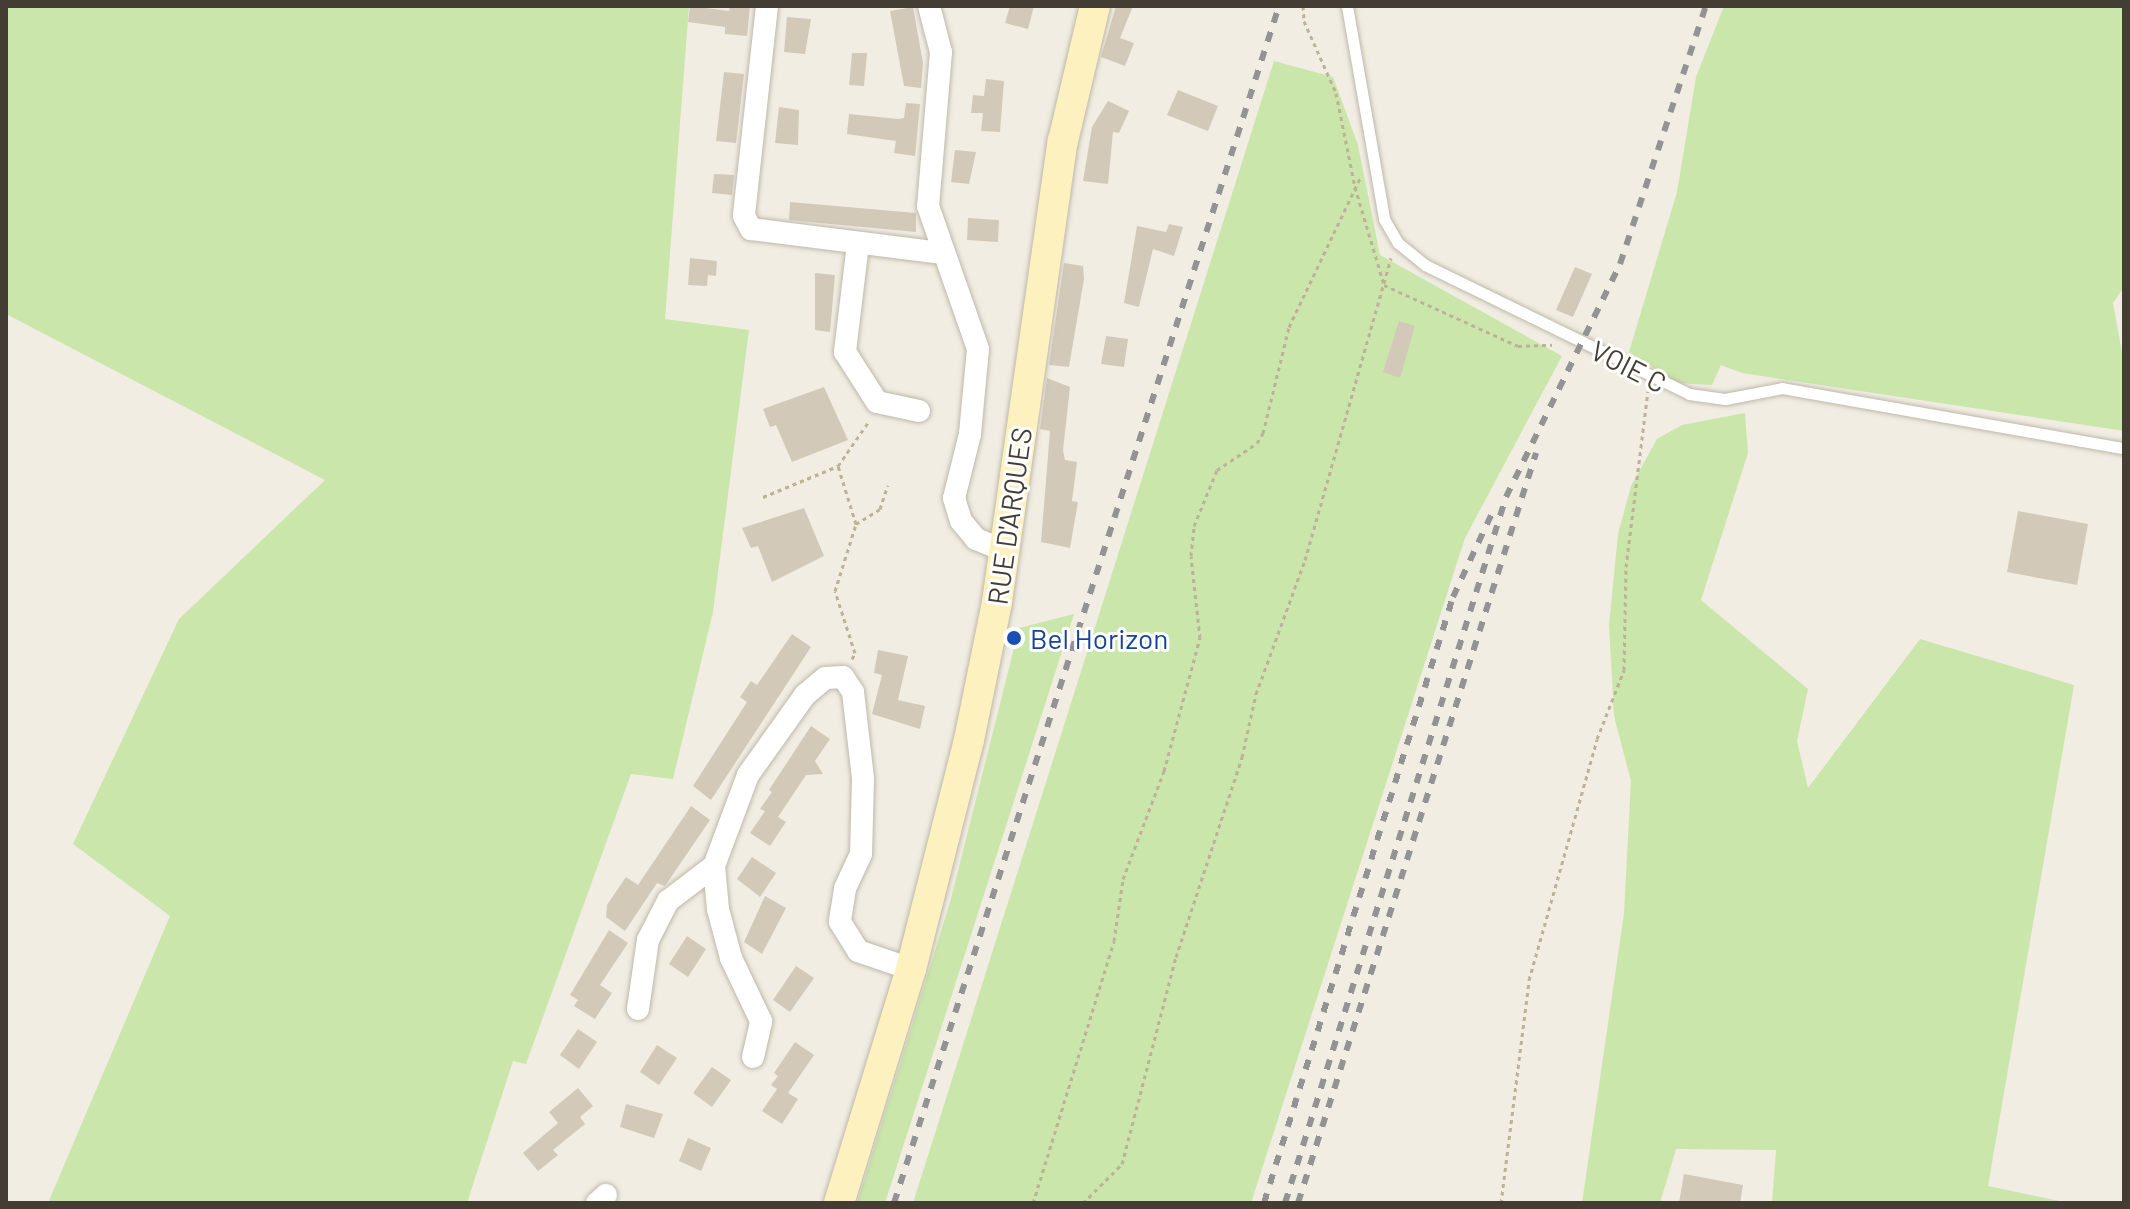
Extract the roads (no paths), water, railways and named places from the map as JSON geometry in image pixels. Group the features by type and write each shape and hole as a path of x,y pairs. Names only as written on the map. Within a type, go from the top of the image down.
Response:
{"main road":[{"name":"RUE D'ARQUES","path":"839,1203 911,969 961,776 1005,551 1063,141 1095,6"}],"street":[{"path":"767,6 744,216 751,229 766,234 941,253"},
{"path":"929,6 941,52 928,206 941,253 964,301 978,349 970,434 954,498 961,521 976,539 1005,551"},
{"path":"858,244 845,352 877,402 919,411"},
{"path":"753,1057 761,1021 731,958 718,909 714,866 748,775 805,695 825,678 843,677 853,692 864,825 861,854 839,906 840,922 858,951 911,969"},
{"path":"638,1009 648,940 668,901 714,866"}],"lane":[{"name":"VOIE C","path":"1347,6 1371,161 1384,219 1398,243 1488,300 1689,394 1725,399 1782,388 2124,448"}],"railway":[{"path":"894,1203 1279,6"},
{"path":"1285,1203 1506,497 1620,264 1706,6"},
{"path":"1298,1203 1536,453"},
{"path":"1264,1203 1453,597 1494,509"}],"place":[{"name":"Bel Horizon","path":"1014,638"}]}
